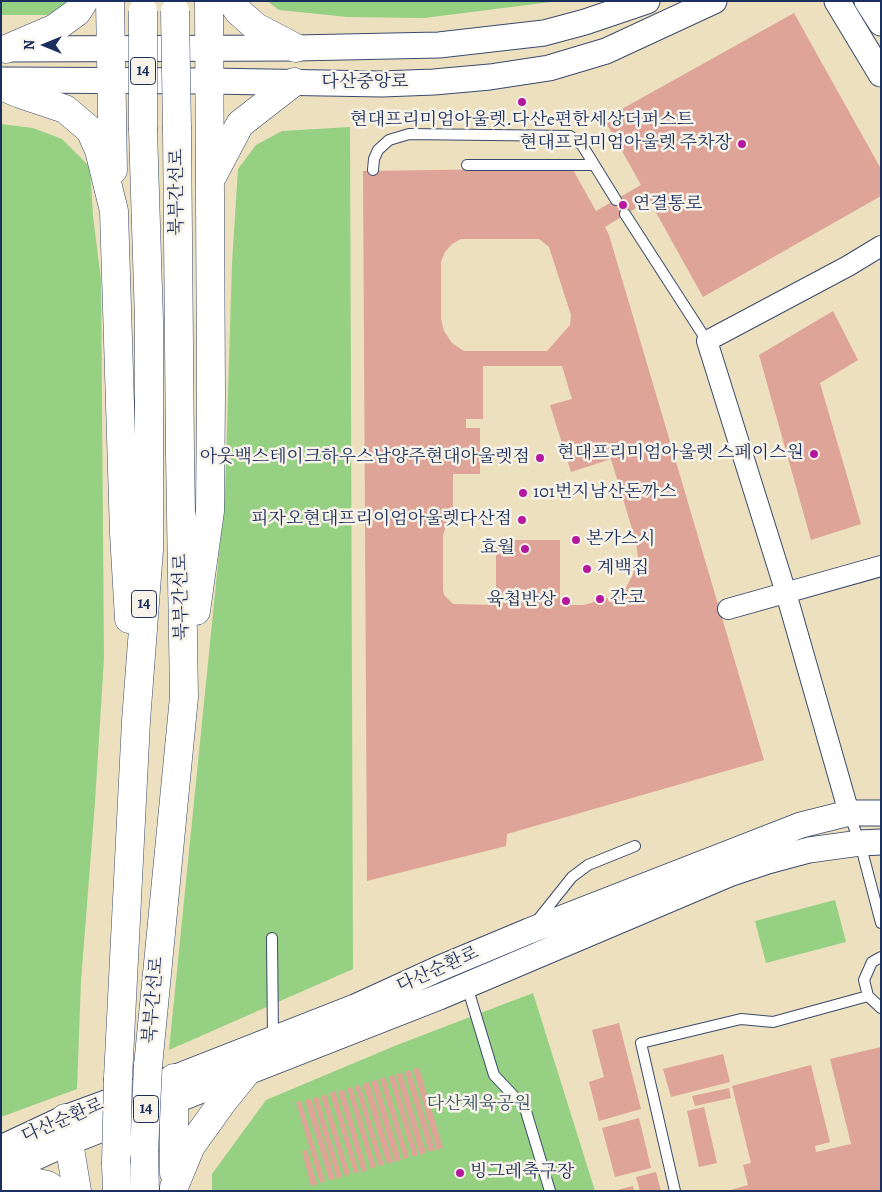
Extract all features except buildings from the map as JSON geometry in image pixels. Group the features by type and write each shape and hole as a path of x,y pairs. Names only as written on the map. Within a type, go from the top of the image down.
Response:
{"highway":[{"path":"4,49 55,28 77,12 84,1"},
{"path":"110,1 110,80 124,534 136,721"},
{"path":"184,697 210,511 209,1"},
{"path":"230,1 256,27 296,48"},
{"name":"북부간선로","path":"117,1178 118,1078 136,721 148,550 148,321 143,130 143,6"},
{"name":"북부간선로","path":"145,1191 144,1152 148,1066 184,697 178,129 174,6"},
{"path":"210,181 240,124 294,82"},
{"path":"1,86 65,109 90,130 99,150 114,211"},
{"path":"174,1189 191,1146 246,1073"},
{"path":"174,1089 174,1189"},
{"path":"67,1130 77,1191"},
{"path":"1,1182 23,1180 48,1185 56,1191"}],"street":[{"name":"다산중앙로","path":"4,49 210,49 439,45 544,33 585,22 646,1"},
{"name":"다산중앙로","path":"1,80 382,84 490,77 549,68 606,51 714,1"},
{"path":"837,1 881,74"},
{"path":"867,1 881,22"},
{"path":"849,813 786,593 707,341 848,266 881,246"},
{"path":"728,609 881,566"},
{"name":"다산순환로","path":"1,1148 67,1130 174,1089 273,1039 355,1007 438,969 529,931 802,825 849,813 881,814"},
{"name":"다산순환로","path":"174,1089 246,1073 467,985 729,874 809,850 870,842"},
{"name":"다산순환로","path":"1,1174 67,1130"}],"lane":[{"path":"373,170 374,159 378,150 389,140 409,134 570,136 582,145 616,200"},
{"path":"467,165 593,164"},
{"path":"625,214 707,341"},
{"path":"849,813 870,842 881,924"},
{"path":"529,931 572,877 588,865 635,846"},
{"path":"272,938 273,1039"},
{"path":"881,957 872,962 864,980 868,996 881,1008"},
{"path":"467,985 494,1075 525,1108 550,1191"},
{"path":"675,1191 641,1043 741,1019 773,1022 868,996"}],"green space":[{"path":"1,1 74,1 47,15 1,15"},
{"path":"267,1 559,1 424,18 348,17 279,10"},
{"path":"1,124 33,128 62,139 90,167 93,216 101,280 104,658 81,981 77,1089 1,1117"},
{"path":"350,127 353,969 169,1050 225,494 232,263 238,169 256,145 282,131"},
{"path":"835,900 846,942 766,963 755,921"},
{"name":"다산체육공원","path":"533,993 595,1191 212,1191 212,1174 266,1100 397,1045"}],"place":[{"name":"현대프리미엄아울렛.다산e편한세상더퍼스트","path":"522,102"},
{"name":"현대프리미엄아울렛 주차장","path":"742,144"},
{"name":"연결통로","path":"623,205"},
{"name":"현대프리미엄아울렛 스페이스원","path":"814,454"},
{"name":"아웃백스테이크하우스남양주현대아울렛점","path":"540,458"},
{"name":"101번지남산돈까스","path":"523,493"},
{"name":"피자오현대프리이엄아울렛다산점","path":"522,520"},
{"name":"본가스시","path":"576,540"},
{"name":"효월","path":"525,549"},
{"name":"계백집","path":"587,569"},
{"name":"간코","path":"600,599"},
{"name":"육첩반상","path":"566,601"},
{"name":"빙그레축구장","path":"460,1173"}]}
